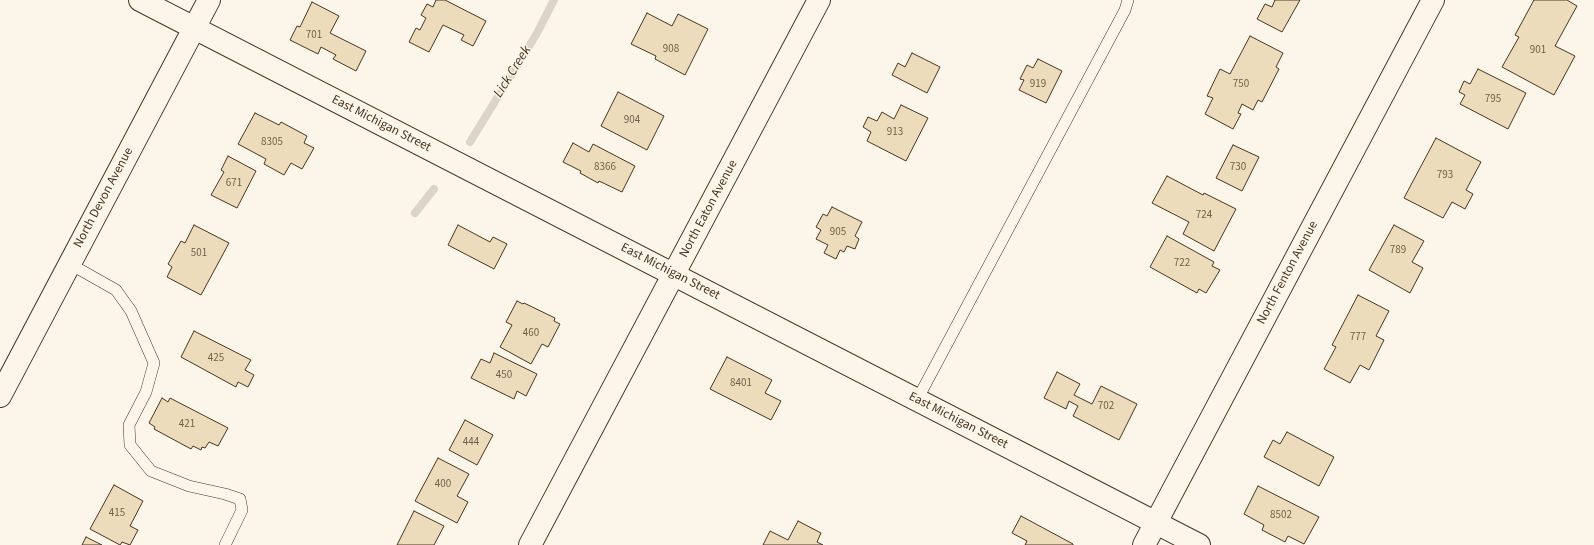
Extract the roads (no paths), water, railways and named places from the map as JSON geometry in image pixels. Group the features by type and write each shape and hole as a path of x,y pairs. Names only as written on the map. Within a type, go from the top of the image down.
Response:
{"street":[{"name":"East Michigan Street","path":"140,0 1199,545"},
{"name":"North Devon Avenue","path":"0,396 209,0"},
{"name":"North Eaton Avenue","path":"530,545 819,0"},
{"name":"North Fenton Avenue","path":"1144,545 1432,0"}],"lane":[{"path":"917,400 1125,10 1128,0"},
{"path":"70,264 116,290 131,311 154,363 146,392 129,425 130,445 151,471 189,486 240,499 242,510 225,545"}],"waterway":[{"name":"Lick Creek","path":"470,142 536,35 554,0"},
{"name":"Lick Creek","path":"415,213 434,189"}]}
